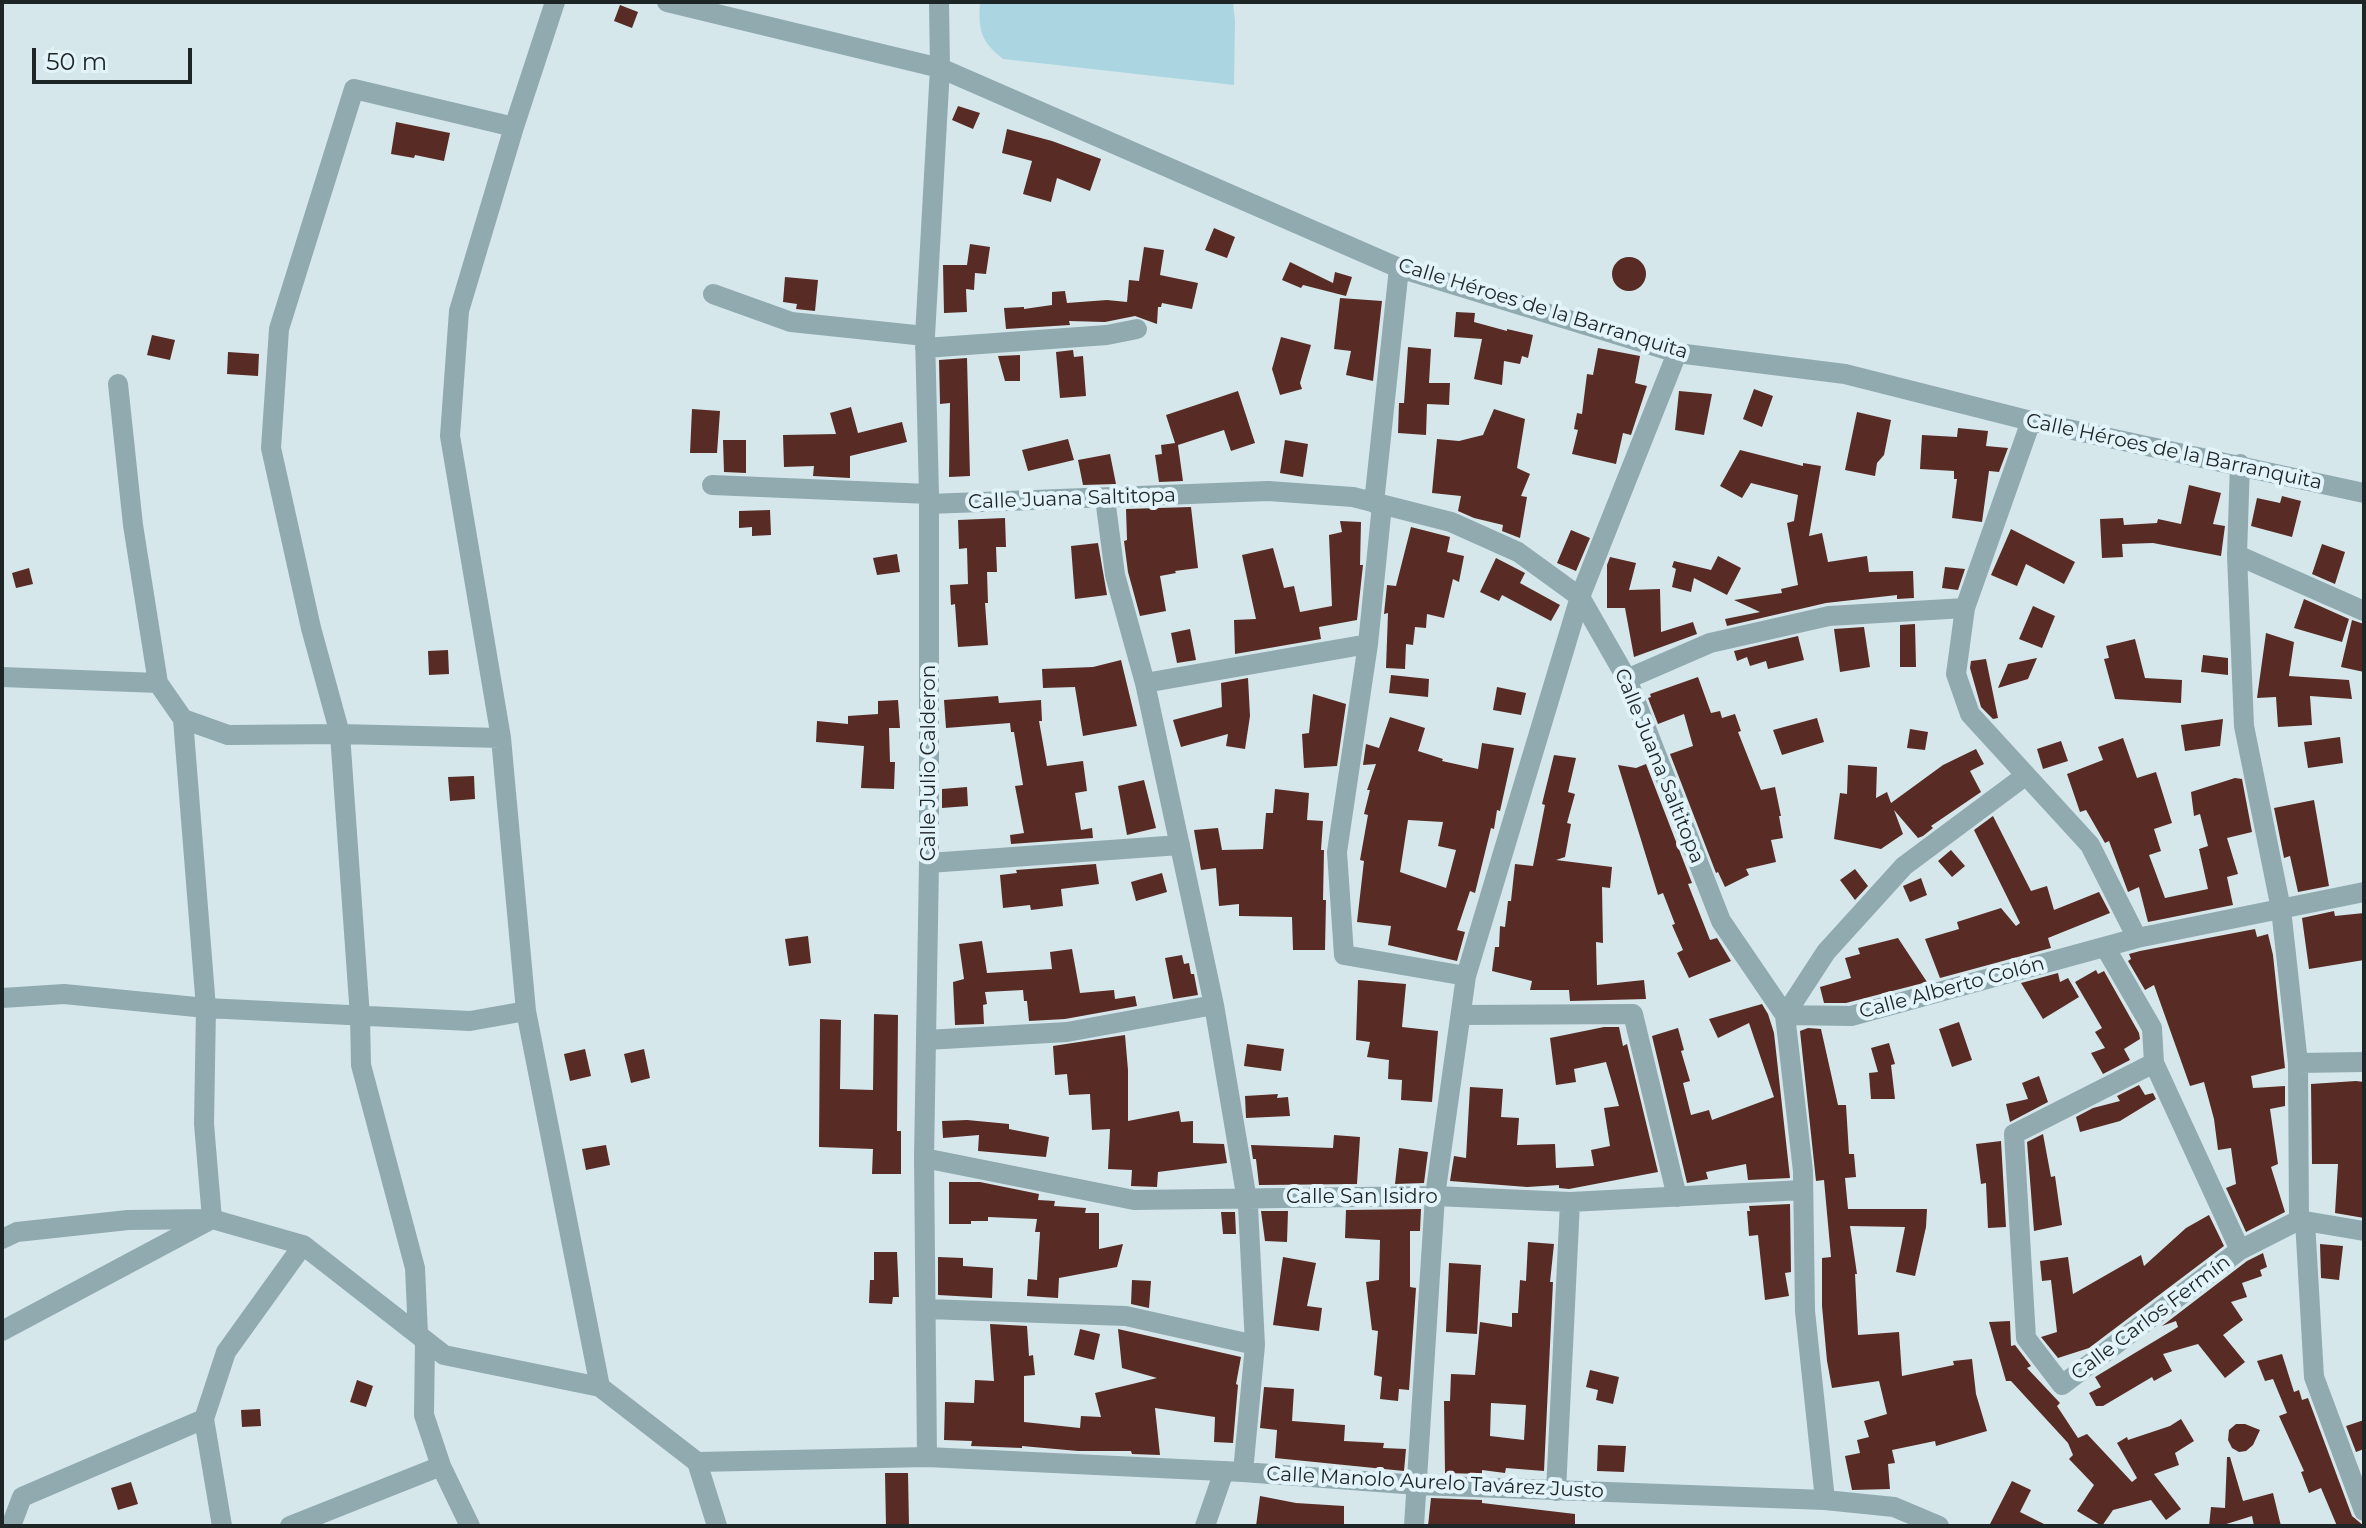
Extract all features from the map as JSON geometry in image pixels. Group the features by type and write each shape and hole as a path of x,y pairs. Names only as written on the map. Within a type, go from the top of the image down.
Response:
{"street":[{"path":"555,2 459,311 450,436 501,738 526,1011 600,1387"},
{"name":"Calle Héroes de la Barranquita","path":"667,2 940,68 1399,268 1677,353 1845,374 2031,421 2364,493"},
{"name":"Calle Julio Calderon","path":"927,1457 924,1158 929,863 929,499 925,342 940,68 939,2"},
{"path":"470,1526 441,1466 424,1415 422,1338 415,1268 361,1065 340,734 311,628 271,448 279,329 354,89 514,127"},
{"path":"1399,268 1368,644 1337,852 1344,955 1466,976"},
{"path":"713,294 791,322 925,342 1107,335 1137,329"},
{"path":"1414,1526 1435,1196 1466,976 1580,597 1677,353"},
{"path":"118,384 133,525 158,683 183,719 206,1008 204,1124 212,1219"},
{"path":"2031,421 1965,608 1956,674 1970,714 2090,845 2137,938"},
{"path":"2240,464 2237,555 2244,726 2281,909 2298,1063 2302,1221 2314,1377 2356,1464 2364,1511"},
{"name":"Calle Juana Saltitopa","path":"712,485 929,499 1105,498 1268,491 1353,497 1451,522 1518,552 1580,597 1627,679 1721,921 1785,1015 1803,1190 1805,1311 1825,1500"},
{"path":"1105,498 1115,575 1145,683 1214,1005 1247,1197 1255,1345 1234,1472 1205,1526"},
{"path":"2237,555 2364,611"},
{"path":"1627,679 1710,643 1829,616 1965,608"},
{"path":"1145,683 1368,644"},
{"path":"2,677 158,683"},
{"path":"183,719 228,735 501,738"},
{"path":"1785,1015 1826,952 1904,866 2025,776"},
{"path":"929,863 1180,845"},
{"name":"Calle Alberto Colón","path":"1785,1015 1851,1016 2137,938 2364,892"},
{"path":"2105,947 2152,1028 2154,1063 2240,1250"},
{"path":"2,998 64,994 206,1008 470,1021 526,1011"},
{"path":"926,1040 1067,1032 1214,1005"},
{"path":"1461,1015 1633,1014 1677,1197"},
{"path":"2298,1063 2364,1062"},
{"name":"Calle Carlos Fermín","path":"2154,1063 2014,1134 2026,1338 2062,1385 2240,1250 2302,1221"},
{"name":"Calle San Isidro","path":"924,1158 1134,1200 1435,1196 1570,1202 1803,1190"},
{"path":"1556,1491 1570,1202"},
{"path":"2,1331 212,1219"},
{"path":"2,1239 17,1232 128,1220 212,1219 303,1245 444,1355 600,1387 697,1462 717,1526"},
{"path":"2302,1221 2364,1231"},
{"path":"222,1526 204,1419 226,1352 303,1245"},
{"path":"927,1309 1126,1316 1255,1345"},
{"path":"11,1526 22,1497 204,1419"},
{"name":"Calle Manolo Aurelo Tavárez Justo","path":"697,1462 927,1457 1234,1472 1418,1485 1825,1500 1894,1507 1939,1526"},
{"path":"290,1526 441,1466"}],"shaded area":[{"path":"980,2 1233,2 1234,85 1003,59 982,35"}],"building":[{"path":"620,5 638,12 632,28 614,21"},
{"path":"958,106 980,113 973,129 952,120"},
{"path":"396,122 450,133 444,161 391,154"},
{"path":"1007,129 1101,159 1090,191 1057,178 1051,202 1023,194 1032,161 1002,153"},
{"path":"1214,228 1235,237 1227,258 1205,250"},
{"path":"970,244 990,247 986,274 975,273 974,290 966,289 967,312 944,313 943,265 967,265"},
{"path":"1144,247 1164,250 1160,275 1198,283 1192,309 1162,303 1158,307 1157,324 1135,316 1105,322 1069,321 1070,325 1006,329 1004,308 1052,305 1052,292 1065,291 1067,303 1127,302 1129,280 1139,281"},
{"path":"1629,257 1641,262 1646,274 1641,286 1629,291 1617,286 1612,274 1617,262"},
{"path":"1290,262 1333,283 1335,272 1352,277 1346,296 1303,285 1301,288 1282,280"},
{"path":"785,277 818,280 815,311 796,309 797,304 783,302"},
{"path":"1340,298 1382,301 1373,381 1346,375 1351,351 1334,349"},
{"path":"1456,312 1475,313 1474,322 1533,335 1528,358 1522,356 1520,364 1504,361 1502,385 1474,379 1482,339 1454,337"},
{"path":"152,335 175,340 170,360 147,355"},
{"path":"1281,337 1311,345 1300,383 1302,389 1280,395 1272,369"},
{"path":"1408,347 1431,349 1429,383 1450,383 1449,405 1427,404 1426,435 1398,433 1399,403 1404,403"},
{"path":"1598,348 1640,356 1635,383 1647,386 1631,435 1623,433 1616,464 1572,454 1578,430 1574,429 1577,413 1582,414 1587,374 1593,375"},
{"path":"1073,350 1074,357 1083,356 1086,396 1060,398 1056,352"},
{"path":"228,352 259,354 258,376 227,374"},
{"path":"1020,355 1020,381 1005,381 998,356"},
{"path":"967,358 970,476 949,477 950,403 940,404 939,360"},
{"path":"1754,389 1773,396 1762,427 1743,419"},
{"path":"1238,391 1255,443 1231,451 1224,430 1178,445 1183,481 1159,482 1155,455 1162,454 1161,445 1175,443 1166,415"},
{"path":"1679,391 1712,394 1704,435 1675,430"},
{"path":"851,407 858,433 902,422 907,442 850,456 850,478 813,476 814,466 784,467 783,435 836,434 830,413"},
{"path":"692,409 720,411 717,453 690,453"},
{"path":"1494,409 1525,419 1517,468 1530,474 1521,496 1527,497 1520,538 1502,531 1503,525 1458,511 1461,496 1432,493 1437,439 1459,441 1483,435"},
{"path":"1857,412 1891,420 1884,455 1877,463 1875,476 1845,470"},
{"path":"1958,428 1988,431 1986,446 2008,448 1999,472 1989,471 1982,522 1952,518 1957,479 1954,479 1954,471 1920,469 1922,435 1957,437"},
{"path":"1068,439 1074,460 1028,471 1022,450"},
{"path":"723,440 746,440 746,473 724,472"},
{"path":"1285,440 1308,444 1303,477 1280,473"},
{"path":"1740,450 1803,466 1803,463 1821,466 1809,536 1822,533 1828,562 1867,556 1869,572 1913,571 1914,598 1897,599 1897,595 1826,603 1727,626 1725,619 1760,612 1734,600 1782,593 1781,589 1798,585 1787,523 1794,521 1798,495 1751,483 1742,498 1720,486"},
{"path":"1110,454 1116,484 1083,485 1078,460"},
{"path":"2189,485 2221,493 2213,524 2225,526 2221,556 2153,543 2122,544 2123,557 2102,558 2100,519 2123,518 2124,525 2157,523 2158,519 2181,524"},
{"path":"2282,496 2301,501 2292,537 2251,526 2257,498 2280,503"},
{"path":"1191,507 1198,568 1160,576 1166,611 1140,616 1128,572 1124,541 1127,540 1126,509"},
{"path":"770,510 771,535 752,536 752,527 739,528 739,511"},
{"path":"1005,518 1006,547 996,547 997,572 987,572 988,603 985,603 988,645 958,647 955,604 951,605 950,585 968,584 967,548 959,549 958,520"},
{"path":"1340,521 1361,522 1360,565 1363,565 1357,620 1319,627 1321,639 1235,654 1234,620 1256,619 1242,555 1273,548 1284,588 1294,586 1300,612 1332,606 1329,535 1342,532"},
{"path":"1411,527 1450,537 1447,552 1464,556 1459,582 1453,579 1444,618 1427,614 1426,628 1415,627 1413,645 1406,644 1405,669 1386,668 1388,613 1384,614 1387,585 1396,586"},
{"path":"2011,529 2075,562 2064,584 2026,564 2017,586 1991,575"},
{"path":"1571,530 1590,538 1576,571 1557,563"},
{"path":"1098,543 1107,595 1075,599 1071,546"},
{"path":"2322,544 2345,552 2335,584 2312,574"},
{"path":"897,554 900,572 877,575 873,558"},
{"path":"1718,556 1741,568 1727,595 1694,578 1691,592 1672,587 1676,569 1672,567 1674,561 1711,570"},
{"path":"1610,557 1636,563 1629,590 1660,589 1661,632 1693,622 1697,634 1634,657 1625,608 1607,608 1607,565"},
{"path":"1496,558 1525,573 1520,583 1560,605 1551,621 1502,595 1499,601 1480,592"},
{"path":"1945,567 1965,569 1958,590 1942,588"},
{"path":"29,568 33,584 16,588 12,573"},
{"path":"2304,599 2349,619 2342,642 2294,628"},
{"path":"2033,606 2055,616 2042,648 2019,639"},
{"path":"2352,620 2364,624 2364,672 2341,667"},
{"path":"1915,624 1916,667 1900,667 1900,625"},
{"path":"1864,627 1870,667 1840,672 1834,629"},
{"path":"1190,629 1196,660 1177,663 1171,633"},
{"path":"2266,633 2294,642 2289,676 2349,680 2352,699 2310,696 2312,725 2278,727 2276,697 2257,698"},
{"path":"1798,636 1804,660 1768,669 1766,661 1750,666 1747,657 1737,661 1734,651"},
{"path":"2135,639 2145,678 2182,680 2181,703 2115,699 2104,659 2109,658 2106,646"},
{"path":"448,650 449,674 429,675 428,651"},
{"path":"2203,655 2228,658 2228,675 2201,672"},
{"path":"2037,658 2028,679 1998,688 2008,664"},
{"path":"1986,659 1998,718 1993,719 1981,707 1970,668 1971,661"},
{"path":"1121,660 1137,726 1083,736 1075,687 1043,688 1042,669 1093,667"},
{"path":"1391,675 1429,679 1428,697 1389,693"},
{"path":"1698,677 1711,713 1720,711 1722,718 1735,714 1741,731 1738,732 1761,790 1775,787 1781,816 1783,838 1771,840 1776,862 1746,869 1749,875 1725,887 1716,873 1670,754 1693,746 1684,714 1658,724 1648,698 1650,694"},
{"path":"1248,678 1250,716 1245,749 1226,746 1228,734 1181,747 1173,720 1222,707 1221,683"},
{"path":"1497,687 1526,693 1521,715 1493,710"},
{"path":"1313,694 1346,704 1337,766 1304,768 1302,734 1309,733"},
{"path":"998,696 999,703 1041,700 1042,721 1039,721 1047,766 1083,761 1087,791 1075,793 1081,830 1092,828 1093,838 1011,844 1010,835 1024,833 1015,786 1023,785 1010,723 946,728 944,700"},
{"path":"898,700 900,728 889,728 890,762 895,762 894,789 861,788 864,746 816,742 817,721 848,724 848,716 878,714 878,701"},
{"path":"1390,717 1425,728 1418,751 1442,761 1478,769 1482,743 1514,748 1500,811 1497,810 1494,829 1491,828 1475,893 1470,891 1457,930 1465,932 1457,961 1388,945 1391,926 1357,922 1364,861 1360,860 1368,815 1364,814 1370,790 1367,790 1376,764 1363,765 1366,744 1379,748","holes":["1408,820 1443,822 1438,846 1456,850 1446,888 1400,872"]},
{"path":"1817,718 1824,742 1782,755 1773,730"},
{"path":"2223,719 2220,746 2185,751 2181,725"},
{"path":"1910,729 1928,732 1925,750 1907,748"},
{"path":"2340,737 2343,763 2308,768 2304,742"},
{"path":"2123,738 2137,778 2156,772 2172,823 2154,829 2161,851 2149,855 2165,898 2208,889 2199,849 2208,846 2200,814 2194,816 2191,792 2235,778 2242,779 2252,832 2227,838 2238,874 2227,877 2233,905 2148,922 2139,887 2128,892 2109,841 2105,843 2086,810 2080,812 2067,774 2103,760 2098,747"},
{"path":"2061,741 2068,761 2043,769 2037,749"},
{"path":"1976,749 1984,764 1970,771 1981,792 1931,826 1933,828 1923,836 1918,838 1894,810 1903,834 1881,849 1834,839 1840,793 1847,794 1848,765 1877,767 1876,798 1887,792 1891,803 1943,765"},
{"path":"1554,755 1576,758 1568,792 1575,794 1567,823 1571,824 1565,857 1556,860 1612,867 1610,888 1602,887 1603,943 1596,942 1597,985 1644,980 1646,999 1570,1001 1569,990 1530,990 1532,981 1492,971 1495,947 1499,947 1500,926 1505,927 1508,901 1511,901 1515,864 1533,866 1545,805 1542,804"},
{"path":"1646,764 1692,883 1688,884 1710,940 1717,938 1731,961 1689,978 1677,953 1683,950 1672,925 1675,924 1663,893 1658,895 1618,765 1636,768"},
{"path":"474,776 475,799 450,801 448,777"},
{"path":"1144,780 1156,828 1127,835 1118,786"},
{"path":"967,787 968,806 942,808 942,789"},
{"path":"1275,789 1309,793 1307,820 1323,821 1321,850 1324,850 1323,900 1326,900 1325,950 1293,950 1292,917 1239,916 1239,904 1219,906 1216,868 1201,870 1194,830 1218,828 1222,850 1263,849 1266,813 1273,813"},
{"path":"2314,800 2329,886 2298,892 2290,856 2284,858 2274,808"},
{"path":"1993,816 2031,891 2047,886 2054,910 2099,892 2110,913 2048,938 2051,948 1940,978 1925,939 1959,929 1957,922 2001,908 2016,926 2020,923 1974,830"},
{"path":"1951,850 1965,866 1952,877 1938,861"},
{"path":"1096,864 1099,884 1061,889 1063,906 1031,910 1030,905 1003,908 1000,875 1017,873 1016,870"},
{"path":"1855,869 1868,886 1855,900 1840,880"},
{"path":"1162,873 1167,892 1136,901 1131,882"},
{"path":"1921,878 1927,895 1910,902 1903,886"},
{"path":"2334,911 2335,916 2364,913 2364,960 2309,969 2302,918"},
{"path":"2255,929 2257,937 2268,934 2273,955 2285,1068 2251,1076 2253,1088 2285,1086 2285,1106 2270,1109 2278,1164 2271,1167 2285,1212 2246,1232 2226,1188 2236,1184 2231,1148 2218,1150 2204,1082 2190,1086 2154,985 2145,990 2128,961 2131,959 2129,954 2140,951"},
{"path":"808,936 811,963 789,966 785,939"},
{"path":"1898,938 1927,982 1846,1003 1824,1003 1820,987 1851,978 1845,958 1860,954 1858,948"},
{"path":"982,941 987,973 1052,969 1050,952 1072,949 1080,993 1114,990 1115,999 1135,996 1137,1006 1065,1019 1029,1021 1023,990 985,992 984,1024 955,1025 953,982 964,979 959,944"},
{"path":"1182,955 1184,964 1189,963 1191,974 1194,974 1198,995 1173,999 1165,958"},
{"path":"2096,970 2098,974 2104,971 2140,1039 2124,1049 2130,1060 2103,1074 2091,1053 2105,1048 2095,1032 2102,1028 2075,982"},
{"path":"2058,973 2060,982 2068,978 2079,997 2043,1019 2021,983"},
{"path":"1358,980 1406,984 1402,1027 1438,1031 1432,1102 1401,1100 1402,1080 1388,1079 1389,1060 1367,1057 1370,1042 1356,1040"},
{"path":"1762,1004 1774,1033 1790,1178 1748,1180 1746,1164 1706,1172 1708,1179 1687,1183 1652,1036 1678,1028 1690,1081 1683,1083 1691,1115 1709,1110 1712,1120 1774,1097 1749,1023 1718,1038 1709,1019"},
{"path":"874,1014 898,1015 897,1131 901,1131 901,1174 872,1174 873,1149 819,1147 820,1019 841,1020 840,1089 873,1090"},
{"path":"1959,1022 1972,1060 1952,1067 1939,1029"},
{"path":"1619,1027 1623,1046 1627,1044 1658,1172 1569,1189 1559,1188 1559,1185 1527,1187 1450,1181 1454,1156 1466,1158 1470,1087 1503,1089 1501,1117 1519,1118 1517,1145 1555,1144 1556,1168 1594,1166 1591,1150 1610,1146 1604,1108 1619,1106 1606,1062 1574,1069 1576,1082 1556,1085 1550,1038"},
{"path":"1821,1029 1838,1105 1846,1105 1849,1154 1854,1154 1856,1177 1845,1178 1848,1209 1927,1209 1915,1276 1896,1272 1905,1227 1850,1226 1857,1274 1858,1335 1899,1332 1902,1376 1954,1365 1953,1361 1972,1359 1976,1394 1987,1431 1936,1446 1935,1441 1892,1450 1895,1463 1888,1464 1890,1489 1852,1490 1845,1456 1860,1453 1857,1440 1869,1437 1864,1421 1887,1414 1879,1381 1832,1388 1827,1361 1822,1258 1831,1257 1824,1180 1816,1181 1800,1031"},
{"path":"1125,1035 1128,1121 1179,1111 1181,1122 1193,1121 1193,1143 1224,1144 1227,1163 1158,1172 1157,1187 1131,1186 1132,1170 1108,1169 1110,1129 1092,1130 1090,1094 1069,1095 1067,1074 1055,1075 1053,1046"},
{"path":"1889,1043 1895,1064 1891,1065 1895,1099 1871,1099 1869,1073 1878,1072 1871,1048"},
{"path":"1247,1044 1284,1049 1281,1071 1244,1066"},
{"path":"585,1049 591,1076 570,1081 564,1054"},
{"path":"644,1049 650,1078 631,1083 624,1054"},
{"path":"2039,1076 2048,1102 2010,1122 2006,1104 2028,1099 2022,1083"},
{"path":"2364,1082 2364,1218 2335,1213 2338,1164 2312,1164 2311,1084"},
{"path":"2139,1085 2145,1095 2153,1093 2156,1099 2120,1121 2080,1132 2076,1117 2093,1108 2120,1101 2117,1096"},
{"path":"1278,1094 1277,1098 1288,1097 1290,1116 1246,1118 1245,1096"},
{"path":"942,1121 1009,1124 1009,1129 1049,1137 1046,1157 978,1151 979,1135 943,1138"},
{"path":"2043,1134 2051,1177 2055,1176 2062,1225 2034,1231 2027,1142"},
{"path":"1334,1135 1360,1137 1357,1184 1259,1185 1251,1145 1333,1148"},
{"path":"2001,1141 2006,1227 1988,1228 1986,1183 1981,1184 1976,1144"},
{"path":"606,1145 610,1165 586,1170 582,1149"},
{"path":"1399,1148 1428,1152 1424,1183 1395,1184"},
{"path":"949,1182 980,1182 1039,1194 1038,1200 1055,1201 1054,1206 1086,1208 1085,1213 1099,1213 1099,1249 1123,1244 1117,1267 1059,1278 1058,1298 1027,1296 1028,1279 1037,1280 1040,1232 1035,1232 1037,1219 988,1217 988,1221 949,1224"},
{"path":"1790,1204 1791,1272 1785,1273 1789,1296 1765,1300 1758,1235 1749,1236 1747,1211 1750,1211 1749,1206"},
{"path":"1421,1209 1420,1231 1410,1231 1410,1287 1416,1288 1409,1390 1399,1389 1398,1401 1380,1399 1382,1377 1374,1375 1378,1331 1372,1330 1366,1282 1379,1280 1380,1240 1345,1238 1346,1210"},
{"path":"1261,1211 1288,1211 1287,1242 1265,1241"},
{"path":"1221,1212 1235,1212 1236,1234 1223,1234"},
{"path":"2209,1215 2224,1246 2089,1348 2058,1358 2041,1337 2057,1332 2051,1280 2042,1281 2040,1261 2068,1257 2073,1294 2141,1255 2144,1266 2186,1228"},
{"path":"1528,1242 1554,1244 1544,1471 1506,1468 1505,1473 1482,1470 1482,1474 1445,1473 1444,1401 1450,1401 1451,1374 1475,1375 1480,1322 1512,1327 1512,1313 1518,1313 1520,1280 1526,1281","holes":["1491,1403 1526,1405 1524,1440 1490,1436"]},
{"path":"2320,1244 2343,1246 2339,1280 2321,1278"},
{"path":"874,1252 897,1252 899,1297 893,1297 892,1304 869,1303 870,1280 874,1280"},
{"path":"2263,1253 2267,1267 2260,1270 2262,1276 2242,1283 2247,1297 2231,1302 2243,1320 2223,1335 2245,1362 2225,1378 2198,1344 2163,1354 2172,1371 2154,1381 2152,1377 2103,1406 2096,1406 2089,1393 2101,1387 2095,1377 2178,1327 2176,1321 2162,1326 2247,1261"},
{"path":"938,1257 963,1258 963,1266 993,1268 992,1298 938,1295"},
{"path":"1283,1257 1316,1263 1307,1306 1322,1308 1319,1331 1273,1325"},
{"path":"1449,1263 1481,1265 1477,1334 1446,1332"},
{"path":"1132,1280 1151,1281 1149,1308 1131,1304"},
{"path":"2010,1321 2011,1346 2015,1345 2031,1366 2027,1368 2060,1403 2057,1406 2078,1438 2087,1434 2132,1482 2137,1478 2117,1443 2127,1437 2128,1440 2170,1426 2181,1419 2194,1441 2175,1453 2179,1465 2154,1474 2181,1509 2166,1520 2151,1500 2113,1510 2102,1526 2077,1511 2094,1485 2069,1459 2073,1455 2068,1443 2011,1381 2006,1381 1989,1322"},
{"path":"990,1324 1027,1326 1029,1356 1033,1355 1035,1375 1024,1376 1024,1422 1080,1428 1081,1416 1101,1417 1095,1393 1157,1378 1122,1368 1118,1329 1241,1357 1236,1384 1233,1443 1214,1442 1215,1417 1155,1408 1160,1455 1132,1454 1131,1451 971,1446 972,1441 944,1440 945,1402 974,1403 975,1380 994,1381"},
{"path":"1080,1329 1100,1334 1094,1360 1074,1355"},
{"path":"2282,1354 2294,1392 2299,1390 2302,1400 2308,1398 2352,1516 2364,1526 2337,1526 2321,1488 2309,1493 2301,1472 2304,1471 2279,1416 2287,1413 2273,1379 2265,1381 2257,1361"},
{"path":"1590,1370 1619,1377 1613,1404 1596,1400 1598,1390 1586,1387"},
{"path":"357,1380 373,1386 366,1407 350,1402"},
{"path":"1264,1387 1294,1389 1292,1421 1345,1425 1344,1441 1384,1443 1383,1448 1406,1449 1404,1471 1275,1458 1277,1430 1260,1428"},
{"path":"260,1409 261,1426 242,1427 241,1410"},
{"path":"2364,1420 2364,1449 2356,1452 2346,1426"},
{"path":"2236,1424 2260,1430 2253,1445 2246,1451 2239,1452 2232,1448 2228,1440 2229,1430"},
{"path":"1598,1445 1626,1446 1624,1472 1597,1471"},
{"path":"2227,1457 2230,1457 2243,1501 2273,1493 2281,1526 2254,1526 2252,1516 2220,1526 2209,1526 2211,1507 2225,1508"},
{"path":"885,1473 908,1473 909,1526 886,1526"},
{"path":"2012,1481 2031,1490 2020,1512 2048,1526 1989,1526"},
{"path":"131,1482 138,1504 118,1510 111,1488"},
{"path":"1260,1496 1296,1503 1344,1506 1344,1526 1256,1526"},
{"path":"1431,1498 1482,1500 1482,1503 1575,1514 1575,1526 1428,1526"}]}
